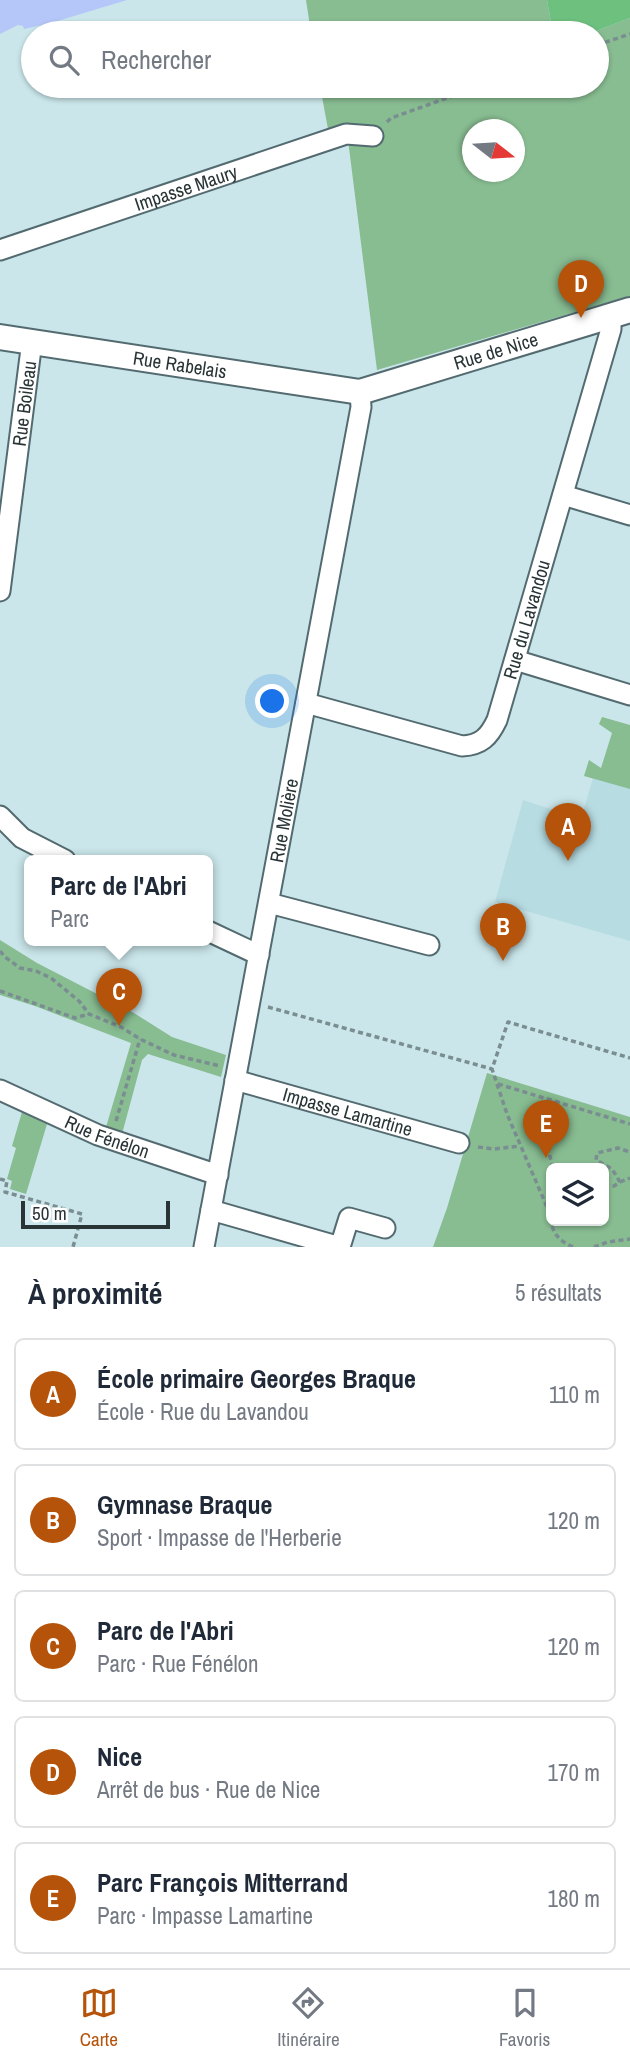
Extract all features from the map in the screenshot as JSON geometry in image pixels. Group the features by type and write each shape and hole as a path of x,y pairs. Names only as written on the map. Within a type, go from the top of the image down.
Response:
{"street":[{"name":"Impasse Maury","path":"0,250 346,134 373,136"},
{"name":"Rue de Nice","path":"360,393 620,313"},
{"name":"Rue du Lavandou","path":"306,703 462,746 477,745 491,734 611,330 620,313"},
{"name":"Rue Rabelais","path":"0,337 360,393"},
{"name":"Rue Boileau","path":"0,591 32,341"},
{"name":"Rue Molière","path":"204,1247 361,407 360,393"},
{"path":"563,495 630,515"},
{"path":"515,660 630,695"},
{"path":"0,816 22,838 55,855"},
{"path":"269,903 429,945"},
{"path":"213,933 259,955"},
{"name":"Impasse Lamartine","path":"236,1075 459,1143"},
{"name":"Rue Fénélon","path":"0,1090 110,1139 218,1175"},
{"path":"211,1210 340,1247 349,1219 385,1228"}],"path":[{"path":"609,41 630,34"},
{"path":"373,136 391,118 447,98"},
{"path":"0,951 20,968 51,978 79,1001 89,1014 121,1027 140,1040 174,1055 236,1075"},
{"path":"0,991 75,1018 89,1014"},
{"path":"250,1002 492,1069"},
{"path":"546,1202 507,1114 492,1069 508,1022 630,1058"},
{"path":"110,1139 140,1040"},
{"path":"499,1084 630,1124"},
{"path":"552,1163 544,1134 554,1101"},
{"path":"459,1143 494,1149 520,1146"},
{"path":"620,1182 612,1170 596,1160 597,1153 618,1148 630,1152"},
{"path":"609,1186 630,1178"},
{"path":"0,1179 7,1181 5,1192 82,1214 73,1247"},
{"path":"551,1226 562,1242 573,1247"},
{"path":"594,1247 630,1236"}],"shaded area":[{"path":"593,778 630,789 630,941 495,902 523,800 581,819"}],"green space":[{"path":"306,0 547,0 551,21 309,21"},
{"path":"547,0 630,0 630,18 609,26 609,21 551,21"},
{"path":"630,18 630,296 377,370 346,124 328,129 322,98 609,98 609,26"},
{"path":"602,717 630,725 630,789 584,776 589,760 601,768 612,733 599,724"},
{"path":"0,940 37,963 134,1013 172,1037 226,1055 221,1077 148,1054 142,1060 122,1134 106,1127 131,1043 0,995"},
{"path":"487,1073 630,1117 630,1247 433,1247"},
{"path":"22,1112 47,1124 26,1194 10,1189 12,1181 7,1179 16,1148 12,1146"}],"water":[{"path":"0,0 127,0 58,21 21,21 21,26 0,34"}],"place":[{"name":"Nice","path":"581,318"},
{"name":"École primaire Georges Braque","path":"568,861"},
{"name":"Gymnase Braque","path":"503,961"},
{"name":"Parc de l'Abri","path":"119,1026"},
{"name":"Parc François Mitterrand","path":"546,1158"}]}
